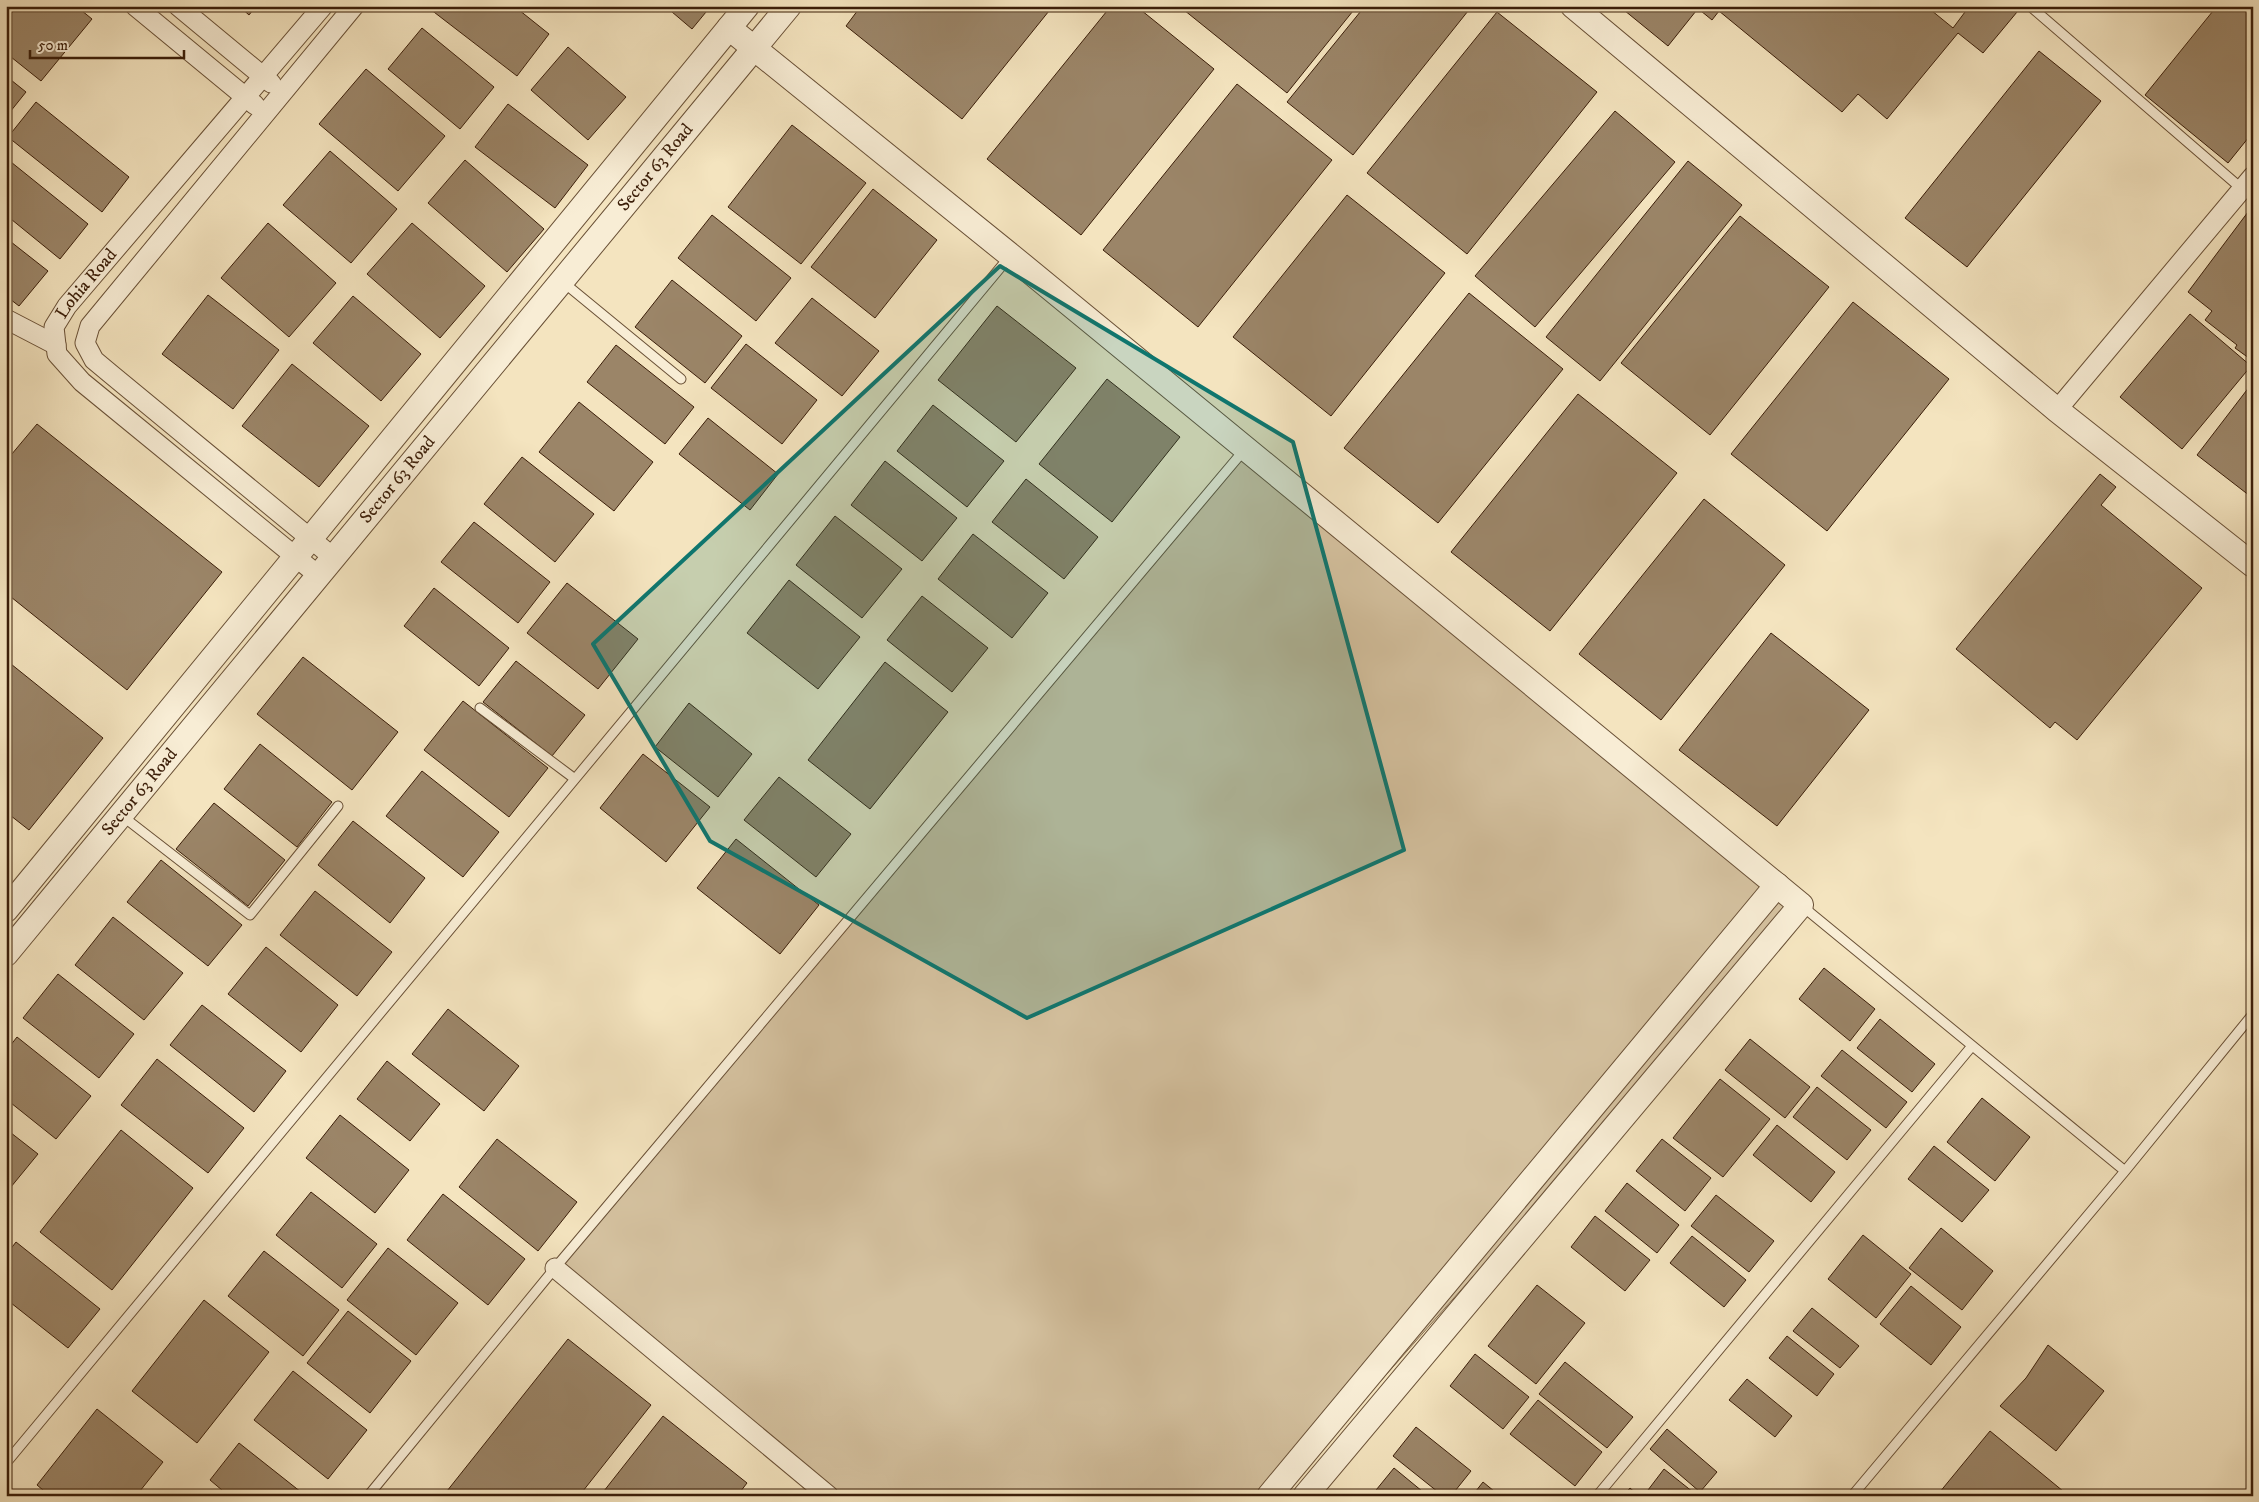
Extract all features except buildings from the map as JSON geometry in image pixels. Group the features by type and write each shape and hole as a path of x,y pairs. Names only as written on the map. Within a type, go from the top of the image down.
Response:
{"street":[{"path":"135,6 265,114"},
{"path":"178,6 283,93"},
{"name":"Lohia Road","path":"319,576 82,382 57,354 54,327 67,306 323,6"},
{"name":"Lohia Road","path":"334,558 94,360 85,343 90,326 354,6"},
{"name":"Sector 63 Road","path":"6,910 747,6"},
{"name":"Sector 63 Road","path":"6,954 790,6"},
{"path":"1573,6 2057,410 2253,565"},
{"path":"729,28 1245,448 1801,905 1303,1486 1269,1496"},
{"path":"2057,410 2249,187"},
{"path":"6,319 56,345"},
{"path":"1303,1486 1777,885"},
{"path":"555,1268 829,1496"}],"lane":[{"path":"2030,6 2249,187"},
{"path":"6,1463 1010,256"},
{"path":"562,281 681,379"},
{"path":"368,1496 555,1268 1245,448"},
{"path":"480,708 575,779"},
{"path":"122,815 250,915 338,806"},
{"path":"1801,905 2125,1171"},
{"path":"1852,1496 2125,1171 2253,1014"},
{"path":"1598,1496 1972,1046"}],"highlighted area":[{"path":"1000,266 1293,442 1404,850 1027,1018 710,841 593,644"}],"shaded area":[{"path":"1245,448 1801,905 1279,1496 829,1496 555,1268"}]}
